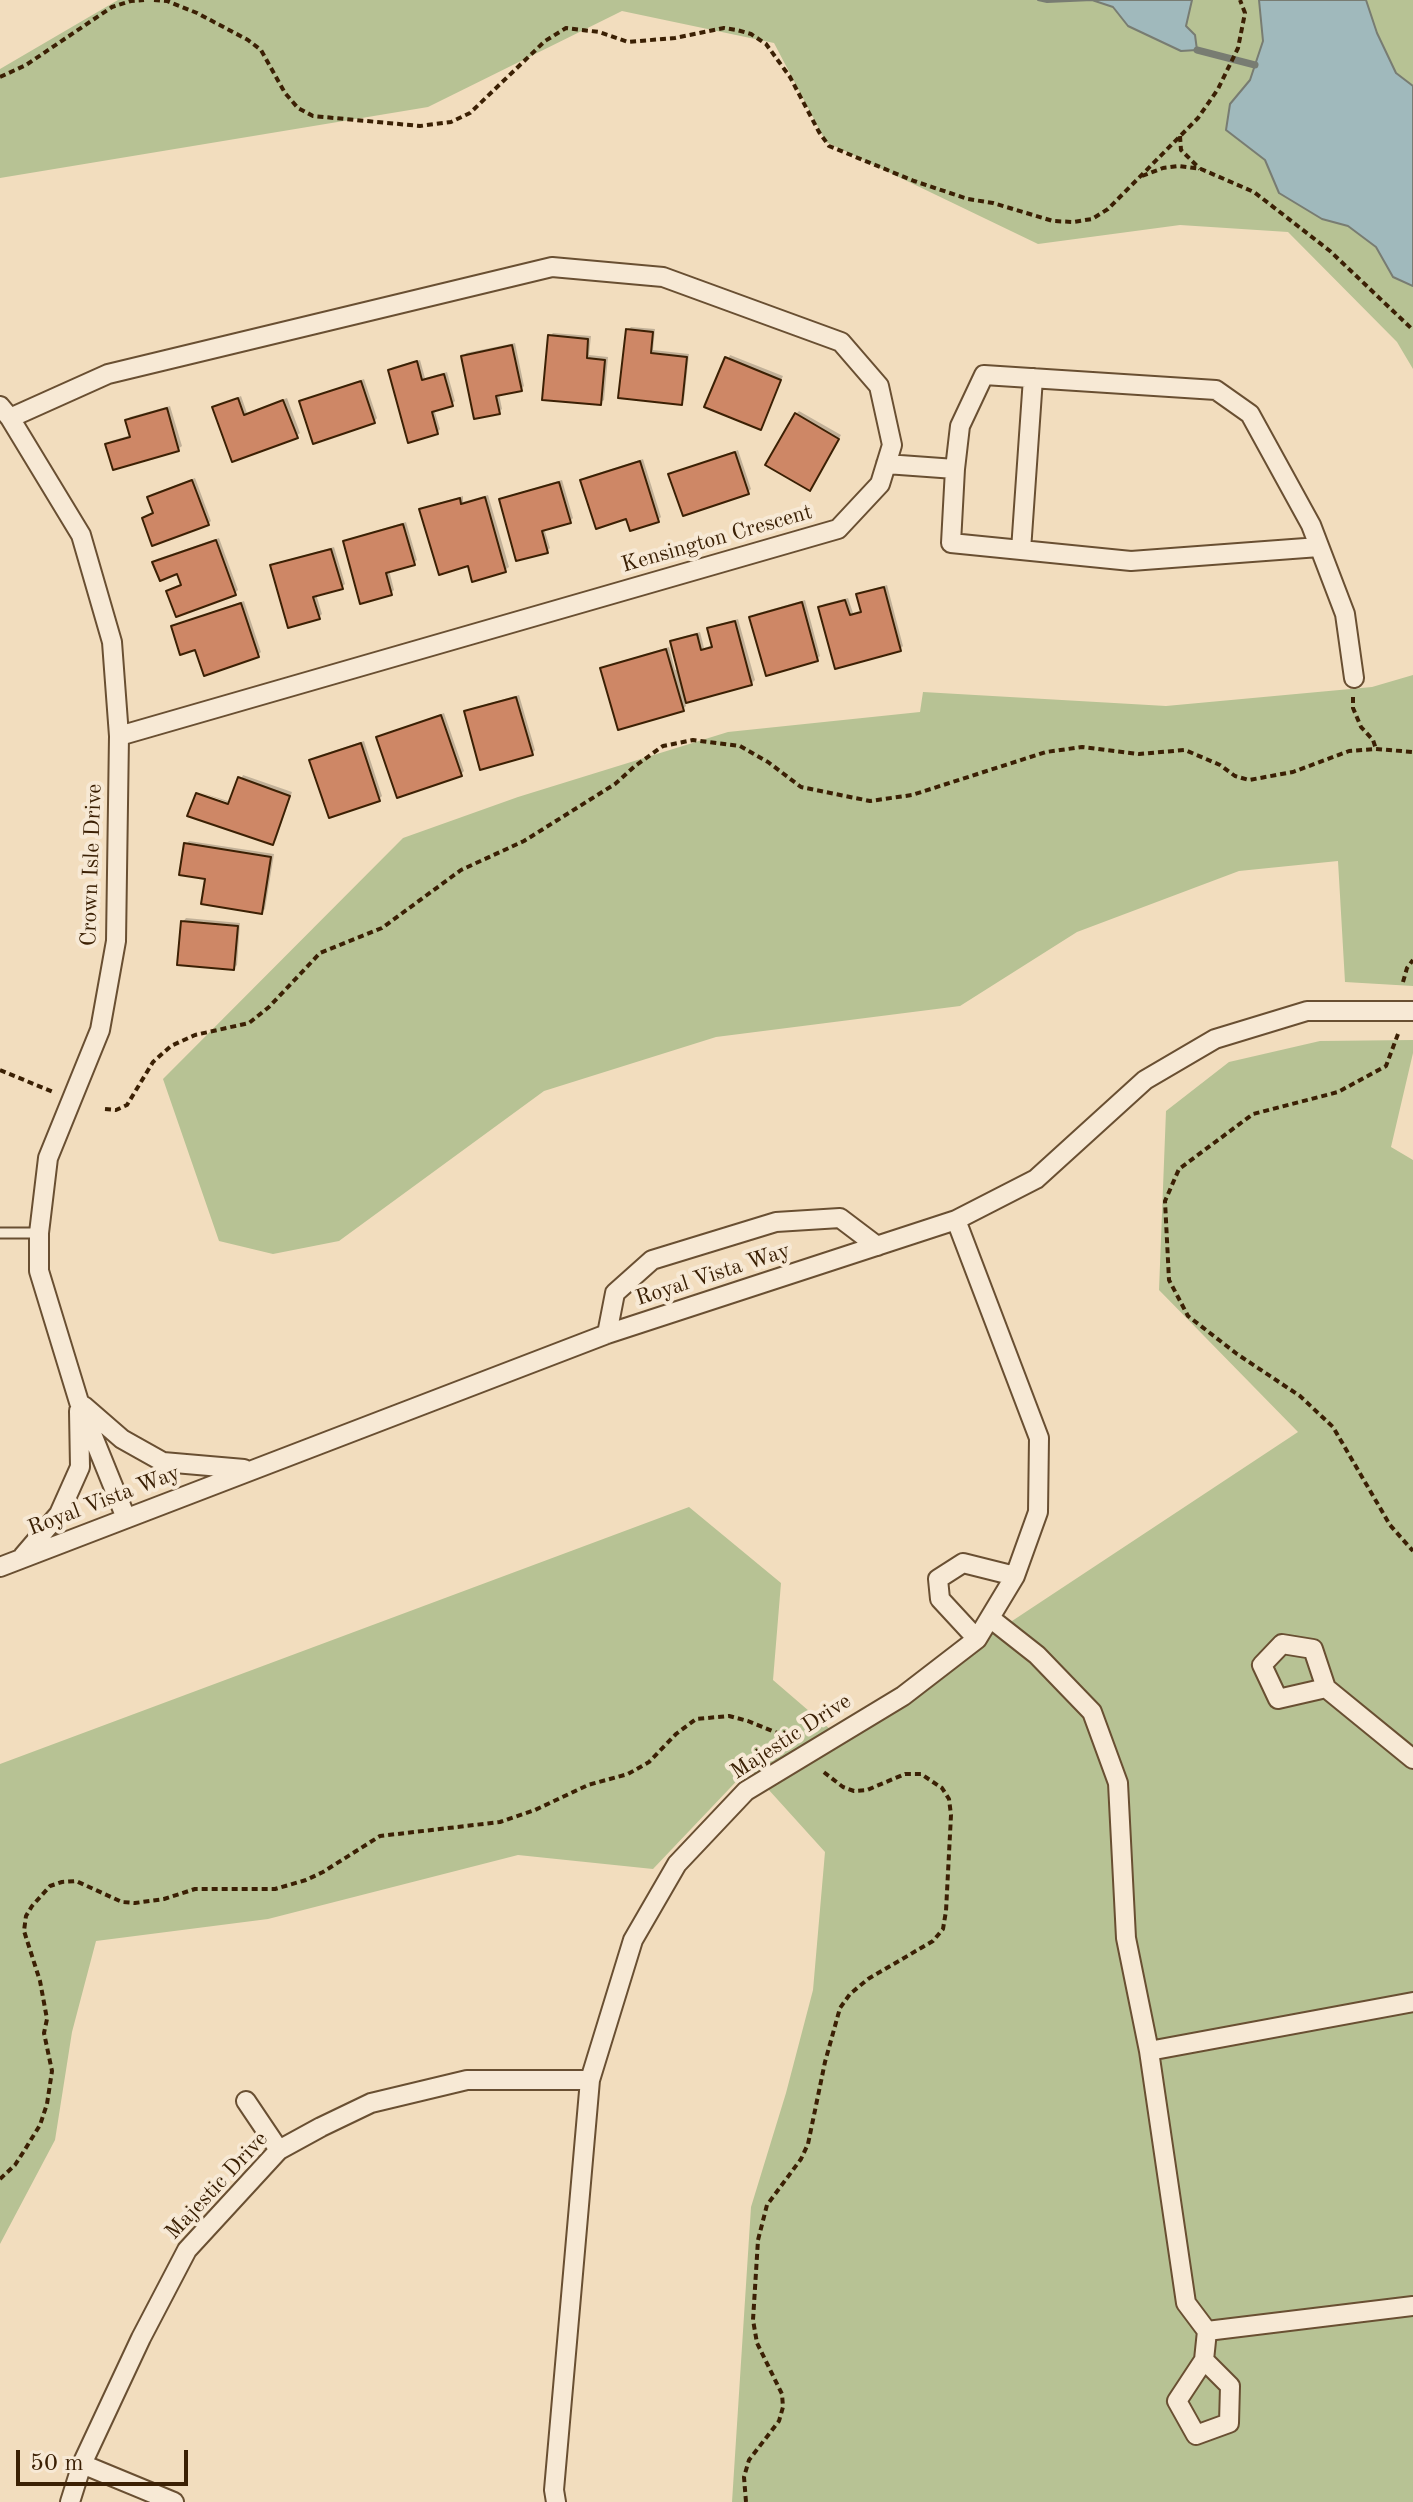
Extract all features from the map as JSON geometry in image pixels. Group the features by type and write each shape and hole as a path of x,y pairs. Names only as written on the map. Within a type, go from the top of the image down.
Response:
{"street":[{"name":"Kensington Crescent","path":"5,412 108,374 552,267 663,277 841,342 879,386 892,445 880,484 838,529 119,736"},
{"path":"1319,547 1131,561 951,543 960,426 984,375 1216,390 1250,414 1311,525 1345,614 1354,678"},
{"path":"1021,550 1033,378"},
{"name":"Crown Isle Drive","path":"5,412 81,535 112,642 119,736 116,941 100,1030 48,1158 39,1233 39,1271 79,1402 126,1518"},
{"path":"886,464 955,469"},
{"name":"Royal Vista Way","path":"0,1567 607,1334 956,1220 1036,1179 1145,1080 1215,1039 1307,1011 1413,1011"},
{"path":"607,1334 615,1293 652,1260 776,1222 840,1218 877,1246"},
{"name":"Majestic Drive","path":"556,2502 554,2490 590,2080 633,1940 677,1864 746,1791 903,1696 977,1639 1015,1576 1038,1512 1039,1438 956,1220"},
{"path":"79,1402 122,1439 163,1462 250,1469"},
{"path":"22,1558 59,1514 80,1467 79,1402"},
{"path":"977,1639 940,1599 938,1579 963,1563 1015,1576"},
{"path":"990,1618 1037,1655 1092,1712 1118,1783 1126,1938 1149,2051 1186,2303 1207,2331 1204,2360"},
{"path":"1326,1688 1413,1759"},
{"path":"1149,2051 1413,2002"},
{"name":"Majestic Drive","path":"70,2502 82,2464 141,2338 187,2250 279,2150 371,2103 467,2080 590,2080"},
{"path":"246,2101 279,2150"},
{"path":"1207,2331 1413,2306"},
{"path":"82,2464 174,2502"}],"lane":[{"path":"0,1233 39,1233"}],"path":[{"path":"0,77 26,65 112,7 144,0"},
{"path":"154,0 167,1 197,13 248,40 261,50 285,93 298,108 313,116 420,126 451,122 470,113 545,41 566,28 599,32 628,42 675,38 724,28 751,34 766,44 790,77 829,146 914,181 968,199 1053,221 1073,222 1092,219 1108,209 1198,118 1238,48 1245,13 1240,0"},
{"path":"1180,136 1181,150 1201,169"},
{"path":"1140,177 1163,168 1179,166 1201,169 1254,192 1330,251 1413,330"},
{"path":"1354,678 1353,708 1376,749"},
{"path":"105,1109 116,1110 127,1105 153,1062 171,1046 195,1035 249,1023 269,1007 320,953 382,928 461,870 524,841 615,784 663,746 693,740 740,746 801,787 870,801 912,795 1063,748 1082,747 1139,754 1185,750 1249,780 1293,772 1349,751 1376,749 1413,752"},
{"path":"1403,982 1413,960"},
{"path":"1398,1034 1386,1066 1338,1092 1253,1114 1179,1169 1165,1201 1169,1280 1188,1316 1237,1354 1300,1396 1333,1427 1390,1525 1413,1551"},
{"path":"0,1070 56,1093"},
{"path":"0,2179 15,2165 40,2125 51,2082 52,2071 44,2033 47,2019 40,1981 24,1931 26,1916 50,1886 76,1881 122,1902 135,1903 164,1899 195,1889 275,1889 323,1872 380,1836 500,1822 535,1810 588,1785 628,1774 649,1762 676,1734 696,1719 729,1716 782,1735 791,1743"},
{"path":"746,2502 744,2477 749,2460 779,2421 783,2407 782,2394 757,2343 753,2320 758,2240 767,2205 801,2159 808,2144 840,2008 850,1994 868,1979 933,1941 943,1929 946,1911 951,1815 949,1799 942,1788 921,1774 905,1774 867,1790 854,1791 843,1787 819,1769"}],"green space":[{"path":"118,0 1413,0 1413,369 1397,342 1288,232 1180,225 1038,244 826,142 774,43 622,11 428,107 0,178 0,69"},
{"path":"1413,675 1413,986 1345,982 1338,861 1239,871 1077,932 960,1006 716,1037 544,1091 339,1241 273,1254 219,1241 163,1079 403,838 518,797 728,732 920,712 923,692 1166,706 1372,687"},
{"path":"1413,1040 1413,1053 1391,1147 1413,1160 1413,2502 732,2502 751,2207 813,1990 825,1852 749,1768 653,1869 518,1855 268,1919 96,1941 72,2032 55,2140 0,2244 0,1764 689,1507 781,1583 773,1680 838,1736 1298,1432 1159,1290 1166,1111 1229,1062 1320,1041"}],"water":[{"path":"1038,0 1092,0 1047,2"},
{"path":"1092,0 1192,0 1186,26 1195,35 1197,50 1181,51 1128,26 1113,7"},
{"path":"1259,0 1366,0 1396,73 1413,86 1413,286 1393,277 1376,247 1348,226 1322,219 1279,193 1265,160 1226,130 1230,104 1250,80 1263,41"}],"building":[{"path":"626,329 653,332 651,353 687,357 682,405 618,398"},
{"path":"548,335 588,339 587,358 605,360 601,405 542,400"},
{"path":"512,345 522,391 496,396 500,414 474,419 461,356"},
{"path":"725,357 781,380 761,430 704,407"},
{"path":"417,361 422,380 444,374 453,406 432,412 438,434 408,443 388,370"},
{"path":"361,381 375,423 313,444 299,401"},
{"path":"238,398 244,415 283,400 298,438 232,462 212,407"},
{"path":"167,408 179,451 113,470 105,444 130,437 125,420"},
{"path":"795,413 839,439 810,491 765,465"},
{"path":"735,452 749,494 683,516 668,474"},
{"path":"640,461 659,522 630,531 626,519 596,529 580,480"},
{"path":"192,480 209,525 152,546 142,518 153,513 147,497"},
{"path":"559,482 571,523 542,531 548,553 516,561 499,499"},
{"path":"485,497 506,572 472,582 468,566 439,575 419,509 460,498 461,504"},
{"path":"403,524 415,565 386,573 392,595 360,604 343,541"},
{"path":"216,540 236,595 176,617 166,591 181,585 177,574 160,581 152,562"},
{"path":"331,549 343,589 313,597 320,619 288,628 270,565"},
{"path":"884,587 901,651 835,669 818,607 845,600 850,615 861,612 856,594"},
{"path":"802,602 818,661 766,676 749,617"},
{"path":"241,603 259,657 204,676 195,650 180,655 171,626"},
{"path":"735,621 752,685 686,703 670,641 697,634 701,650 712,647 707,628"},
{"path":"666,649 684,711 618,730 600,668"},
{"path":"516,697 533,755 480,770 464,711"},
{"path":"441,715 462,776 397,798 376,737"},
{"path":"361,743 380,801 329,818 309,760"},
{"path":"238,777 290,796 273,845 187,816 196,793 228,804"},
{"path":"184,843 271,857 262,914 201,904 205,879 179,875"},
{"path":"181,921 238,926 234,970 177,965"}],"waterway":[{"path":"1197,50 1255,65"}]}
